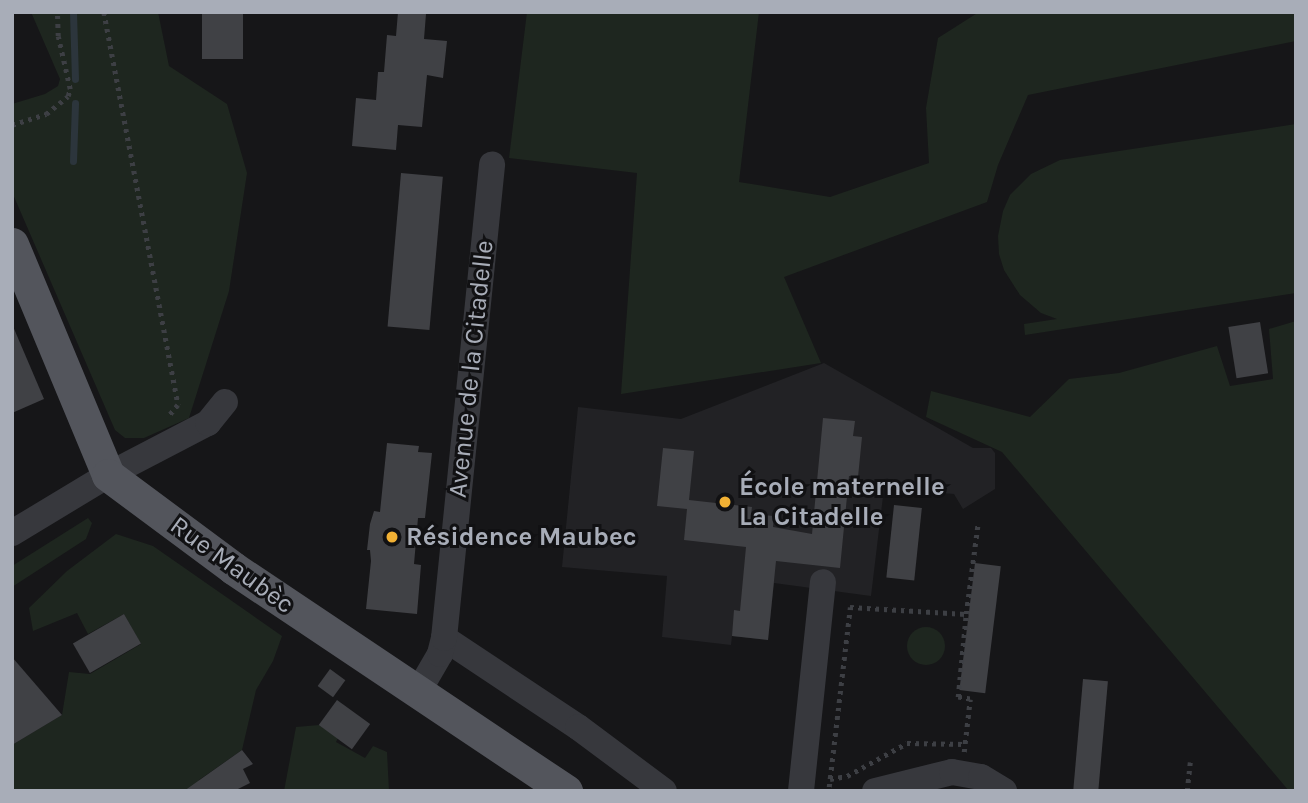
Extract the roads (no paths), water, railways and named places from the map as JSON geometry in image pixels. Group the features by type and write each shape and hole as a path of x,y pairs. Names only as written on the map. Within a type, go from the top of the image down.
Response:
{"main road":[{"path":"12,244 108,475"},
{"name":"Rue Maubèc","path":"108,475 223,560 566,791"}],"street":[{"name":"Avenue de la Citadelle","path":"418,692 440,654 444,638 492,164"},
{"path":"12,533 108,475 208,423 225,402"},
{"path":"801,791 823,582"},
{"path":"444,638 578,727 664,791"},
{"path":"876,791 952,772 981,778 1004,791"}],"waterway":[{"path":"73,12 75,79"},
{"path":"73,161 75,103"}],"place":[{"name":"École maternelle La Citadelle","path":"725,502"},
{"name":"Résidence Maubec","path":"392,537"}]}
